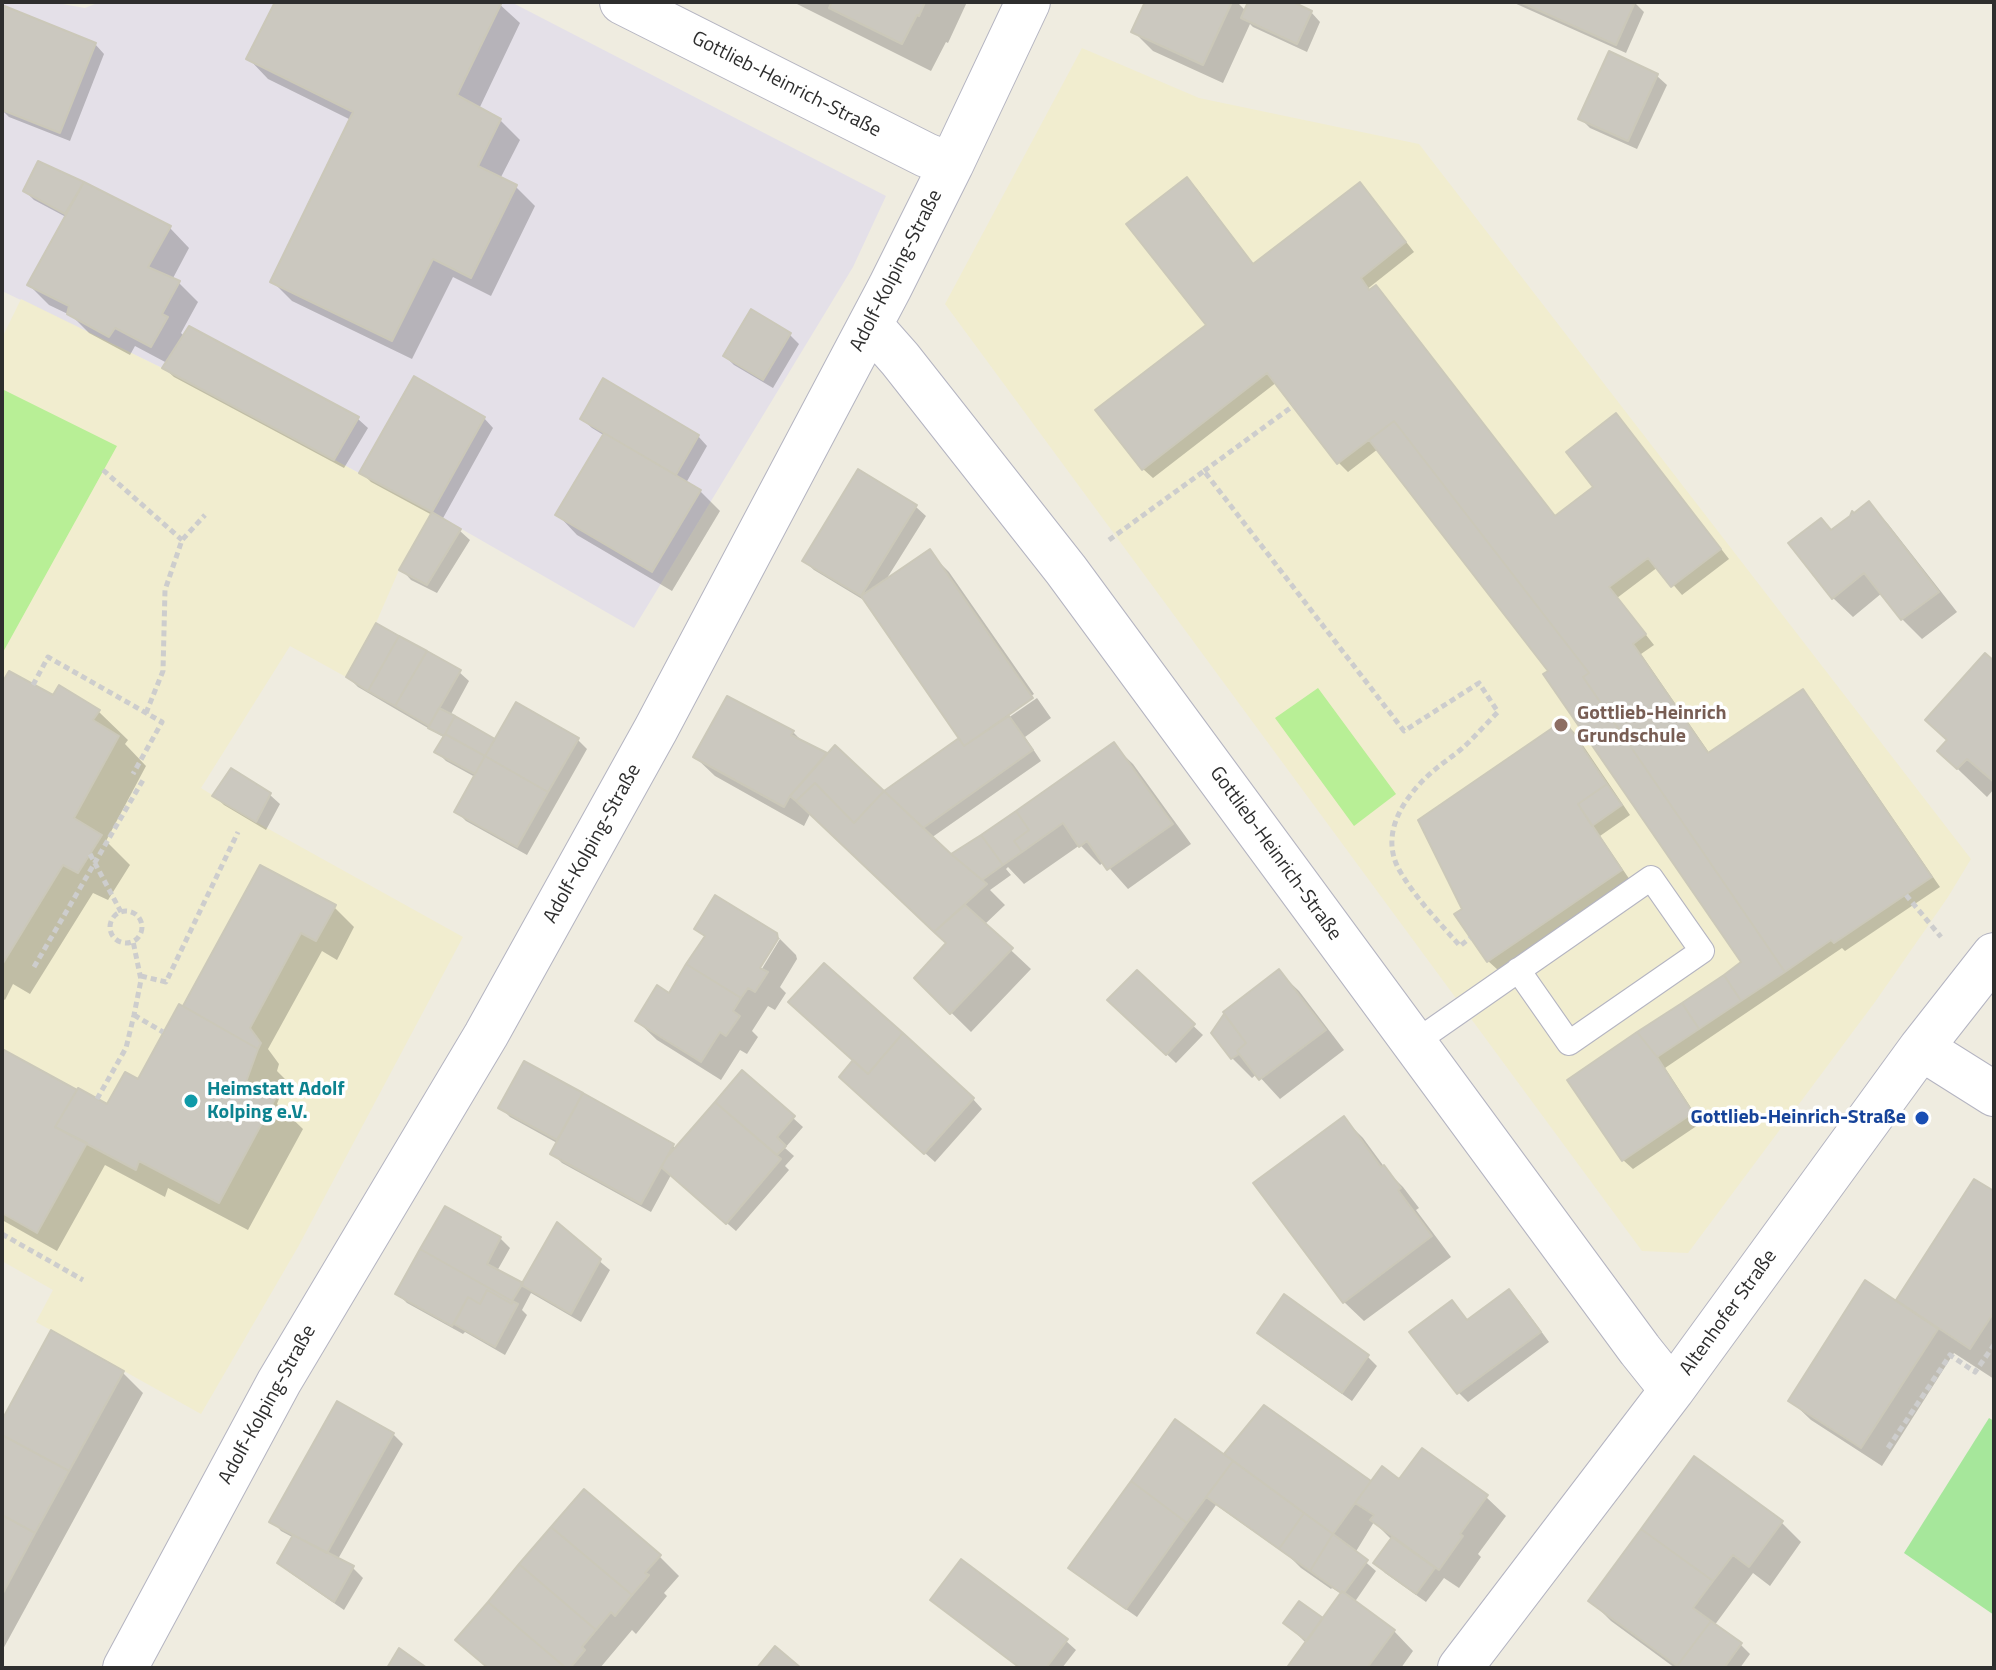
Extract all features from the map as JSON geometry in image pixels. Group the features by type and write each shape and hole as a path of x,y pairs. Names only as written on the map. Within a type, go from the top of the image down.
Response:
{"street":[{"name":"Gottlieb-Heinrich-Straße","path":"622,2 951,165"},
{"name":"Adolf-Kolping-Straße","path":"125,1668 279,1382 478,1048 656,729 870,325 951,165 1028,2"},
{"name":"Gottlieb-Heinrich-Straße","path":"870,325 1066,570 1672,1390"},
{"name":"Altenhofer Straße","path":"1460,1668 1672,1390 1921,1048 1994,955"},
{"path":"1921,1048 1994,1094"}],"lane":[{"path":"1414,1043 1518,970 1651,878 1702,951 1569,1043 1518,970"}],"path":[{"path":"1066,570 1293,406"},
{"path":"103,470 182,540"},
{"path":"1204,471 1404,731 1479,683 1498,712 1466,745 1413,790 1391,833 1392,853 1400,873 1460,946 1470,938"},
{"path":"146,713 163,671 165,590 182,540 205,515"},
{"path":"33,685 48,657 162,722 133,774"},
{"path":"34,967 143,780"},
{"path":"141,976 166,982 238,832"},
{"path":"90,854 121,912"},
{"path":"1906,895 1942,937"},
{"path":"121,912 132,912 140,919 142,929 137,939 123,943 114,938 111,923 121,912"},
{"path":"97,1099 126,1048 134,1015 141,976 133,941"},
{"path":"134,1015 163,1032"},
{"path":"2,1234 83,1280"},
{"path":"1888,1448 1950,1355 1975,1372 1994,1345"}],"shaded area":[{"path":"2,2 51,2 85,8 100,2 511,2 886,196 853,267 634,628 432,512 162,368 2,291"},
{"name":"Gottlieb-Heinrich Grundschule","path":"1082,48 1199,98 1419,144 1971,859 1875,1002 1688,1253 1642,1251 945,304"},
{"path":"21,299 162,368 432,512 399,570 376,623 346,677 290,646 201,788 463,937 298,1247 201,1414 36,1322 53,1290 2,1261 2,338"}],"green space":[{"path":"2,389 117,446 2,654"},
{"path":"1318,688 1396,794 1354,826 1275,718"},
{"path":"1989,1418 1994,1421 1994,1615 1904,1553"}],"building":[{"path":"275,2 502,2 457,95 501,119 478,166 517,185 471,278 433,259 392,341 270,282 353,112 246,59"},
{"path":"832,2 925,2 902,44 829,8"},
{"path":"1145,2 1232,2 1203,65 1131,32"},
{"path":"1248,2 1293,2 1312,11 1297,44 1241,18"},
{"path":"1520,2 1635,2 1616,45"},
{"path":"2,5 96,43 60,133 2,110"},
{"path":"1609,51 1658,74 1628,141 1578,119"},
{"path":"38,161 84,182 65,214 23,191"},
{"path":"1187,177 1253,264 1360,182 1406,242 1361,278 1369,290 1376,285 1555,516 1593,487 1566,452 1616,413 1721,549 1671,587 1648,558 1609,587 1646,634 1633,644 1708,753 1803,689 1932,877 1785,972 1583,677 1589,673 1394,421 1337,464 1267,373 1142,470 1095,410 1206,325 1126,224"},
{"path":"84,182 171,226 148,267 180,281 162,314 168,317 151,347 115,328 109,337 67,314 69,306 27,285"},
{"path":"751,309 791,333 763,380 723,356"},
{"path":"189,326 359,417 334,460 162,368"},
{"path":"414,376 485,417 432,512 359,473"},
{"path":"603,378 699,435 676,475 580,419"},
{"path":"1394,421 1589,673 1583,677 1785,972 1741,1001 1724,975 1741,962 1543,674 1548,671 1369,440"},
{"path":"604,433 701,490 652,572 555,515"},
{"path":"858,469 917,505 861,596 802,561"},
{"path":"1869,501 1939,592 1901,620 1864,573 1832,599 1788,543 1821,518 1831,530"},
{"path":"432,512 461,529 427,585 399,570"},
{"path":"930,549 1033,698 964,746 861,596"},
{"path":"376,623 399,636 368,691 346,677"},
{"path":"399,636 427,651 395,706 368,691"},
{"path":"427,651 461,670 429,726 395,706"},
{"path":"1985,653 1994,661 1994,782 1967,759 1957,769 1937,751 1947,740 1925,720"},
{"path":"9,671 53,695 59,685 100,710 93,720 119,736 74,818 102,835 78,873 63,865 2,965 2,683"},
{"path":"727,696 794,731 791,735 827,753 784,807 693,757"},
{"path":"516,702 579,738 548,792 485,756"},
{"path":"439,708 455,716 444,736 428,728"},
{"path":"455,716 495,739 485,756 445,734"},
{"path":"1009,716 1033,750 923,828 884,791 959,738 964,746"},
{"path":"1564,720 1607,784 1578,804 1622,870 1487,962 1454,914 1462,909 1418,820"},
{"path":"445,734 485,756 475,774 434,752"},
{"path":"1114,742 1173,824 1107,870 1087,841 1079,847 1063,823 1022,852 1014,841 1029,830 1016,811"},
{"path":"835,745 884,791 854,823 815,783 796,801 790,796"},
{"path":"485,756 548,792 517,847 454,812"},
{"path":"231,768 271,793 256,822 212,796"},
{"path":"815,783 854,823 884,791 987,884 934,932 796,801"},
{"path":"1607,784 1622,805 1592,826 1578,804"},
{"path":"1016,811 1029,830 1014,841 1022,852 1003,865 981,835"},
{"path":"981,835 1003,865 982,880 951,854"},
{"path":"260,865 336,905 316,941 301,933 250,1028 261,1043 258,1049 183,1006"},
{"path":"715,895 777,933 778,939 760,968 768,972 755,992 748,988 741,998 686,964 705,936 694,929"},
{"path":"965,905 1013,948 950,1014 914,978 946,943 934,932"},
{"path":"824,963 903,1033 868,1074 788,1002"},
{"path":"686,964 741,998 733,1011 740,1016 726,1036 720,1032 701,1062 635,1021 657,985 669,993"},
{"path":"1279,969 1326,1030 1259,1080 1237,1051 1246,1043 1223,1012"},
{"path":"1137,970 1195,1024 1166,1055 1107,1000"},
{"path":"1724,975 1741,1001 1699,1029 1682,1003"},
{"path":"1682,1003 1699,1029 1657,1057 1637,1032"},
{"name":"Heimstatt Adolf Kolping e.V.","path":"179,1004 258,1049 246,1082 275,1099 219,1203 139,1161 136,1170 55,1127 78,1088 107,1104 125,1072 138,1079"},
{"path":"1224,1014 1246,1043 1237,1051 1239,1054 1231,1059 1211,1033"},
{"path":"1637,1032 1693,1113 1622,1161 1567,1080"},
{"path":"903,1033 974,1098 924,1154 839,1077 853,1060 868,1074"},
{"path":"2,1049 77,1090 55,1127 87,1143 37,1233 2,1213"},
{"path":"524,1061 583,1093 557,1140 498,1108"},
{"path":"742,1070 795,1116 777,1137 786,1146 777,1155 715,1102"},
{"path":"583,1093 674,1144 641,1204 550,1154"},
{"path":"715,1102 781,1159 726,1224 661,1167"},
{"path":"1344,1116 1381,1167 1384,1165 1401,1188 1398,1190 1432,1236 1343,1303 1253,1183"},
{"path":"1974,1179 1994,1191 1994,1312 1970,1349 1896,1300"},
{"path":"445,1206 501,1237 487,1264 523,1283 512,1301 420,1249"},
{"path":"557,1222 601,1259 571,1314 521,1285"},
{"path":"420,1249 512,1301 512,1304 487,1290 480,1304 468,1297 452,1326 395,1294"},
{"path":"1865,1280 1938,1329 1861,1448 1788,1401"},
{"path":"1509,1289 1541,1332 1457,1394 1409,1332 1452,1300 1467,1320"},
{"path":"487,1290 512,1304 512,1301 518,1304 495,1347 454,1324 468,1297 480,1304"},
{"path":"1284,1294 1369,1355 1342,1393 1257,1333"},
{"path":"51,1330 124,1371 69,1471 2,1435 2,1420"},
{"path":"337,1401 394,1433 327,1553 269,1522"},
{"path":"1264,1405 1371,1481 1333,1534 1224,1454"},
{"path":"1175,1419 1233,1461 1187,1523 1131,1481"},
{"path":"2,1435 69,1471 35,1533 2,1515"},
{"path":"1422,1448 1488,1495 1439,1570 1370,1520 1374,1515 1355,1503 1382,1466 1399,1479"},
{"path":"1694,1456 1783,1521 1749,1567 1733,1555 1713,1581 1641,1529"},
{"path":"1233,1461 1304,1513 1279,1549 1206,1497"},
{"path":"1131,1481 1187,1523 1126,1609 1068,1568"},
{"path":"584,1489 661,1555 632,1595 551,1527"},
{"path":"1304,1513 1333,1534 1310,1571 1279,1549"},
{"path":"2,1515 35,1533 2,1595"},
{"path":"551,1527 632,1595 615,1616 611,1612 596,1630 519,1564"},
{"path":"1641,1529 1713,1581 1693,1608 1711,1621 1677,1666 1588,1601"},
{"path":"1333,1534 1368,1560 1344,1593 1310,1571"},
{"path":"293,1535 354,1566 334,1602 277,1563"},
{"path":"1392,1537 1435,1568 1416,1594 1373,1563"},
{"path":"961,1559 1068,1639 1046,1668 1020,1668 930,1600"},
{"path":"519,1564 596,1630 570,1668 566,1668 488,1602"},
{"path":"1342,1591 1395,1630 1367,1668 1290,1668 1288,1666"},
{"path":"1299,1601 1323,1618 1307,1641 1283,1623"},
{"path":"488,1602 566,1668 488,1668 455,1640"},
{"path":"1711,1621 1742,1643 1724,1668 1679,1668 1677,1666"},
{"path":"775,1646 801,1668 757,1668"},
{"path":"399,1648 427,1668 387,1668"}],"place":[{"name":"Gottlieb-Heinrich Grundschule","path":"1561,725"},
{"name":"Heimstatt Adolf Kolping e.V.","path":"191,1101"},
{"name":"Gottlieb-Heinrich-Straße","path":"1922,1118"}]}
